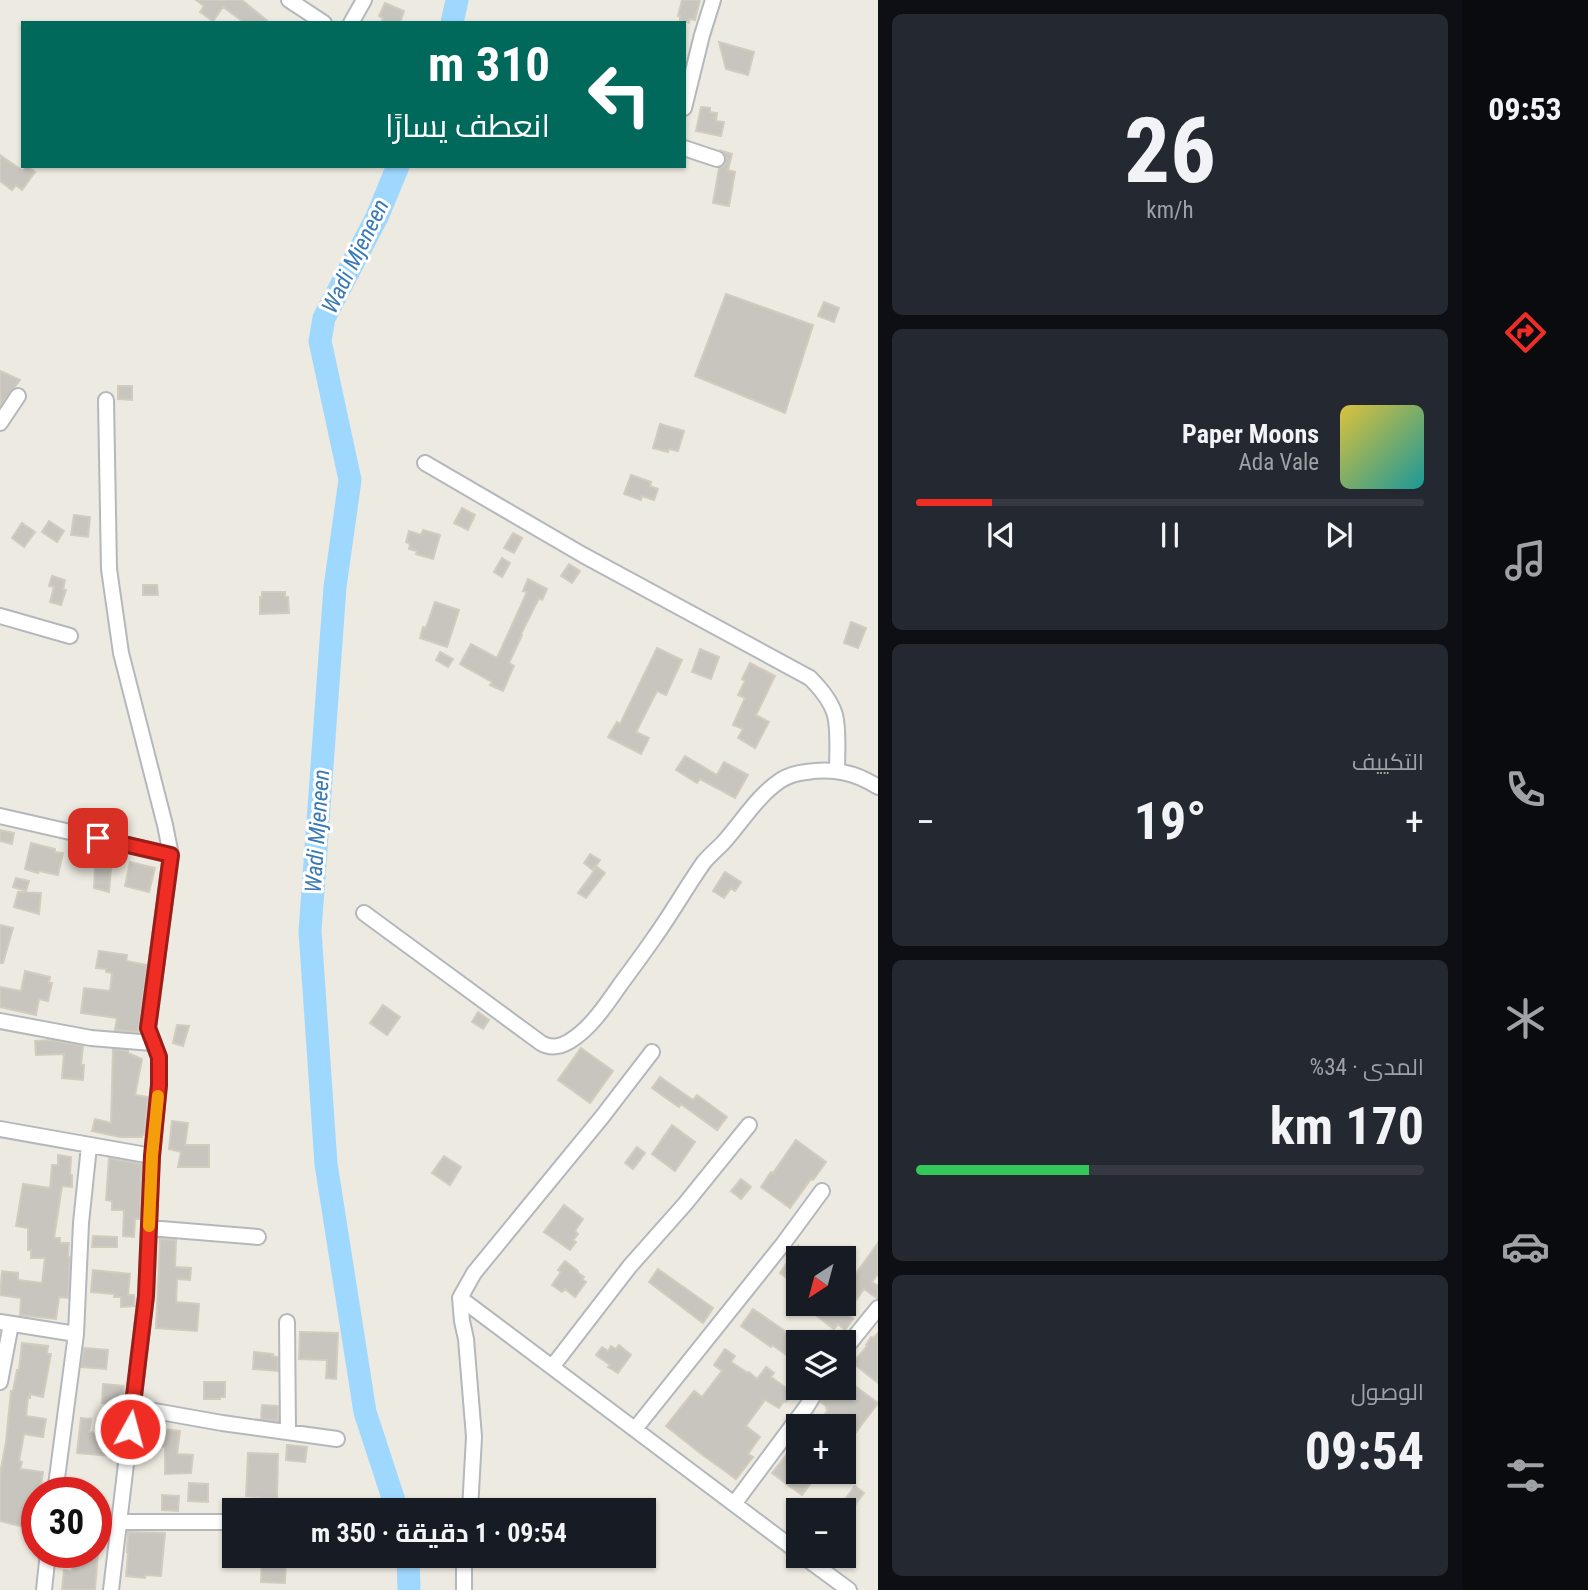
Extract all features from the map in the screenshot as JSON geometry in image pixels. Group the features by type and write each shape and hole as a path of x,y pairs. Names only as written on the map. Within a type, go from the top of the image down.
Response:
{"street":[{"path":"289,0 321,21"},
{"path":"352,21 364,0"},
{"path":"686,100 713,0"},
{"path":"686,149 717,159"},
{"path":"0,423 18,396"},
{"path":"106,400 109,569 121,653 171,855 148,1028 159,1057 159,1085 152,1156 146,1296 111,1590"},
{"path":"425,463 583,555 810,678 822,690 835,714 837,770"},
{"path":"0,616 70,636"},
{"path":"364,913 541,1043 548,1047 557,1047 578,1035 607,1003 706,860 743,817 781,780 821,770 837,770 855,774 877,787"},
{"path":"0,816 171,855"},
{"path":"0,1021 91,1038 152,1043"},
{"path":"471,1498 474,1437 460,1298 474,1273 652,1052"},
{"path":"552,1367 630,1266 685,1204 748,1125"},
{"path":"0,1129 152,1156"},
{"path":"57,1477 76,1334 81,1223 89,1146"},
{"path":"635,1429 775,1255 822,1191"},
{"path":"149,1228 258,1237"},
{"path":"460,1298 786,1543"},
{"path":"856,1335 877,1308"},
{"path":"287,1322 288,1432"},
{"path":"0,1382 5,1323 76,1334"},
{"path":"734,1504 811,1400"},
{"path":"132,1407 337,1439"},
{"path":"119,1522 222,1522"},
{"path":"44,1590 46,1568"},
{"path":"464,1568 464,1590"},
{"path":"819,1568 849,1590"}],"building":[{"path":"196,0 242,0 268,21 242,21 223,7 213,21 200,12 204,6"},
{"path":"682,0 700,0 695,20 690,19 689,23 680,20 678,16"},
{"path":"385,3 404,11 401,21 382,21 383,18 379,16"},
{"path":"719,42 754,52 748,75 726,69"},
{"path":"701,107 710,108 710,112 717,113 716,121 724,122 721,136 696,131"},
{"path":"722,151 732,154 728,170 735,172 729,206 713,203 719,168 724,166 726,161"},
{"path":"0,155 23,171 30,168 35,172 22,190 16,185 12,190 0,181"},
{"path":"726,294 813,325 785,413 695,376"},
{"path":"824,302 839,308 834,322 818,316"},
{"path":"0,371 20,380 0,406"},
{"path":"118,386 132,386 132,400 118,399"},
{"path":"660,424 684,431 678,451 669,449 668,452 653,448"},
{"path":"631,475 651,482 650,486 658,489 654,500 642,496 641,500 624,494"},
{"path":"462,508 475,515 468,530 454,523"},
{"path":"74,515 90,517 88,537 71,535"},
{"path":"49,521 64,531 57,542 42,532"},
{"path":"22,523 35,532 24,547 12,538"},
{"path":"423,530 440,535 433,559 416,554 417,551 409,549 410,544 406,542 409,531 421,535"},
{"path":"513,533 522,538 514,553 504,548"},
{"path":"502,558 510,563 502,577 494,572"},
{"path":"569,564 580,571 572,583 561,576"},
{"path":"52,576 65,580 63,590 66,590 61,605 50,602 54,587 49,586"},
{"path":"528,579 547,589 542,600 539,598 521,634 509,663 514,666 503,691 460,664 471,644 497,658 527,592 523,591"},
{"path":"143,585 157,585 158,595 143,595"},
{"path":"262,592 285,592 289,613 260,614"},
{"path":"435,602 459,610 447,647 420,638"},
{"path":"851,622 866,628 858,648 844,643"},
{"path":"657,648 682,660 666,695 657,691 636,732 649,738 641,754 608,737 617,722 620,724"},
{"path":"700,649 719,657 711,679 692,672"},
{"path":"440,652 453,659 448,667 436,660"},
{"path":"750,663 775,676 756,715 769,722 755,748 738,738 743,729 733,725 745,698 738,695"},
{"path":"685,756 717,775 724,762 748,775 735,798 700,779 697,783 676,770"},
{"path":"0,830 14,833 12,844 0,841"},
{"path":"31,843 63,853 58,875 25,869"},
{"path":"590,854 600,860 593,870 584,863"},
{"path":"130,862 155,868 149,892 125,886"},
{"path":"597,867 605,873 586,898 578,893"},
{"path":"95,868 111,869 109,892 94,888"},
{"path":"725,872 741,882 735,891 731,888 724,898 713,891"},
{"path":"16,878 29,881 26,891 13,887"},
{"path":"18,892 41,893 39,914 14,907"},
{"path":"0,925 13,928 3,963 0,963"},
{"path":"99,951 127,955 126,961 147,965 138,1032 115,1030 117,1018 81,1013 84,988 110,991 112,973 96,968"},
{"path":"25,971 50,977 49,983 52,983 48,1001 39,999 36,1015 0,1007 0,987 21,991"},
{"path":"383,1005 400,1017 387,1035 370,1023"},
{"path":"478,1012 489,1020 483,1029 472,1022"},
{"path":"177,1025 189,1026 183,1046 173,1043"},
{"path":"51,1040 83,1046 83,1080 62,1078 64,1054 36,1055 35,1041"},
{"path":"581,1048 613,1071 590,1103 558,1080"},
{"path":"113,1049 128,1051 142,1059 135,1095 148,1097 142,1137 120,1137 92,1131 95,1119 111,1123"},
{"path":"660,1077 693,1100 697,1095 727,1117 717,1130 681,1104 679,1107 652,1088"},
{"path":"172,1121 188,1123 185,1145 209,1145 209,1167 178,1167 181,1152 169,1149"},
{"path":"672,1125 695,1142 675,1171 652,1154"},
{"path":"796,1140 826,1162 790,1208 761,1187"},
{"path":"637,1147 645,1153 633,1169 625,1163"},
{"path":"58,1155 71,1157 72,1187 62,1186 54,1238 60,1238 60,1243 69,1243 68,1298 59,1297 56,1319 20,1315 21,1298 0,1295 2,1271 18,1273 18,1280 42,1283 45,1258 31,1258 31,1250 28,1250 28,1228 16,1226 23,1184 50,1188 52,1165 58,1165"},
{"path":"444,1156 461,1167 450,1185 432,1173"},
{"path":"109,1158 142,1164 140,1219 135,1219 134,1237 123,1236 124,1210 112,1210 112,1201 106,1200"},
{"path":"741,1179 751,1187 741,1199 731,1191"},
{"path":"564,1205 583,1219 575,1231 578,1234 573,1240 576,1242 570,1250 544,1232"},
{"path":"93,1236 117,1237 117,1247 92,1247"},
{"path":"160,1239 176,1240 175,1267 191,1268 190,1280 177,1279 176,1302 199,1304 197,1331 156,1328"},
{"path":"878,1243 878,1274 872,1282 878,1286 878,1299 864,1289 856,1300 856,1273"},
{"path":"565,1261 584,1277 582,1279 586,1282 575,1297 565,1289 562,1292 552,1285"},
{"path":"786,1264 786,1278 780,1273"},
{"path":"658,1269 713,1308 703,1323 649,1282"},
{"path":"93,1270 130,1274 128,1295 134,1295 135,1306 121,1307 121,1297 91,1292"},
{"path":"753,1309 786,1332 786,1355 772,1345 771,1347 741,1326"},
{"path":"817,1316 849,1316 853,1319 845,1330 838,1324 834,1329"},
{"path":"300,1332 338,1333 336,1379 326,1378 327,1360 299,1359"},
{"path":"878,1333 878,1383 856,1365 856,1359 871,1337"},
{"path":"22,1343 48,1346 47,1354 51,1354 43,1397 30,1394 26,1416 46,1419 43,1437 24,1434 19,1461 22,1462 20,1469 43,1472 42,1477 21,1477 21,1526 0,1521 0,1474 11,1391 19,1370"},
{"path":"619,1345 631,1355 618,1373 596,1355 602,1347 608,1351 611,1346 616,1349"},
{"path":"84,1348 108,1350 106,1369 81,1367"},
{"path":"725,1349 735,1356 731,1362 757,1379 766,1367 774,1373 771,1377 786,1388 786,1402 779,1408 765,1400 746,1426 760,1437 748,1454 753,1457 736,1479 666,1426 694,1391 702,1397 722,1371 714,1365"},
{"path":"254,1352 278,1357 278,1371 253,1369"},
{"path":"204,1382 225,1382 225,1397 204,1399"},
{"path":"103,1384 124,1386 123,1405 102,1403"},
{"path":"856,1387 878,1403 856,1432 856,1414 825,1414 827,1407 821,1402 856,1400"},
{"path":"262,1405 278,1406 278,1421 261,1419"},
{"path":"81,1418 91,1419 89,1432 115,1435 112,1456 77,1453"},
{"path":"152,1428 180,1431 177,1454 193,1455 191,1473 165,1474 165,1447 150,1445"},
{"path":"287,1445 307,1447 305,1462 286,1460"},
{"path":"248,1453 278,1454 277,1498 246,1496"},
{"path":"786,1455 786,1483 772,1473"},
{"path":"189,1483 208,1484 208,1502 188,1501"},
{"path":"787,1484 810,1484 802,1495"},
{"path":"855,1486 864,1493 856,1504 856,1498 846,1498"},
{"path":"162,1495 179,1496 178,1511 162,1510"},
{"path":"128,1532 165,1533 161,1576 126,1576"},
{"path":"72,1568 97,1568 95,1590 62,1590 64,1570 72,1571"},
{"path":"262,1568 286,1568 285,1583 261,1582"}],"waterway":[{"name":"Wadi Mjeneen","path":"452,21 457,0"},
{"name":"Wadi Mjeneen","path":"393,1498 365,1412 326,1164 310,931 335,587 350,480 320,341 324,318 377,217 397,168"},
{"name":"Wadi Mjeneen","path":"408,1568 409,1590"}],"slow traffic":[{"path":"149,1226 158,1096"}],"route":[{"path":"98,838 171,855 148,1028 159,1057 159,1085 152,1156 146,1296 130,1429"}]}
